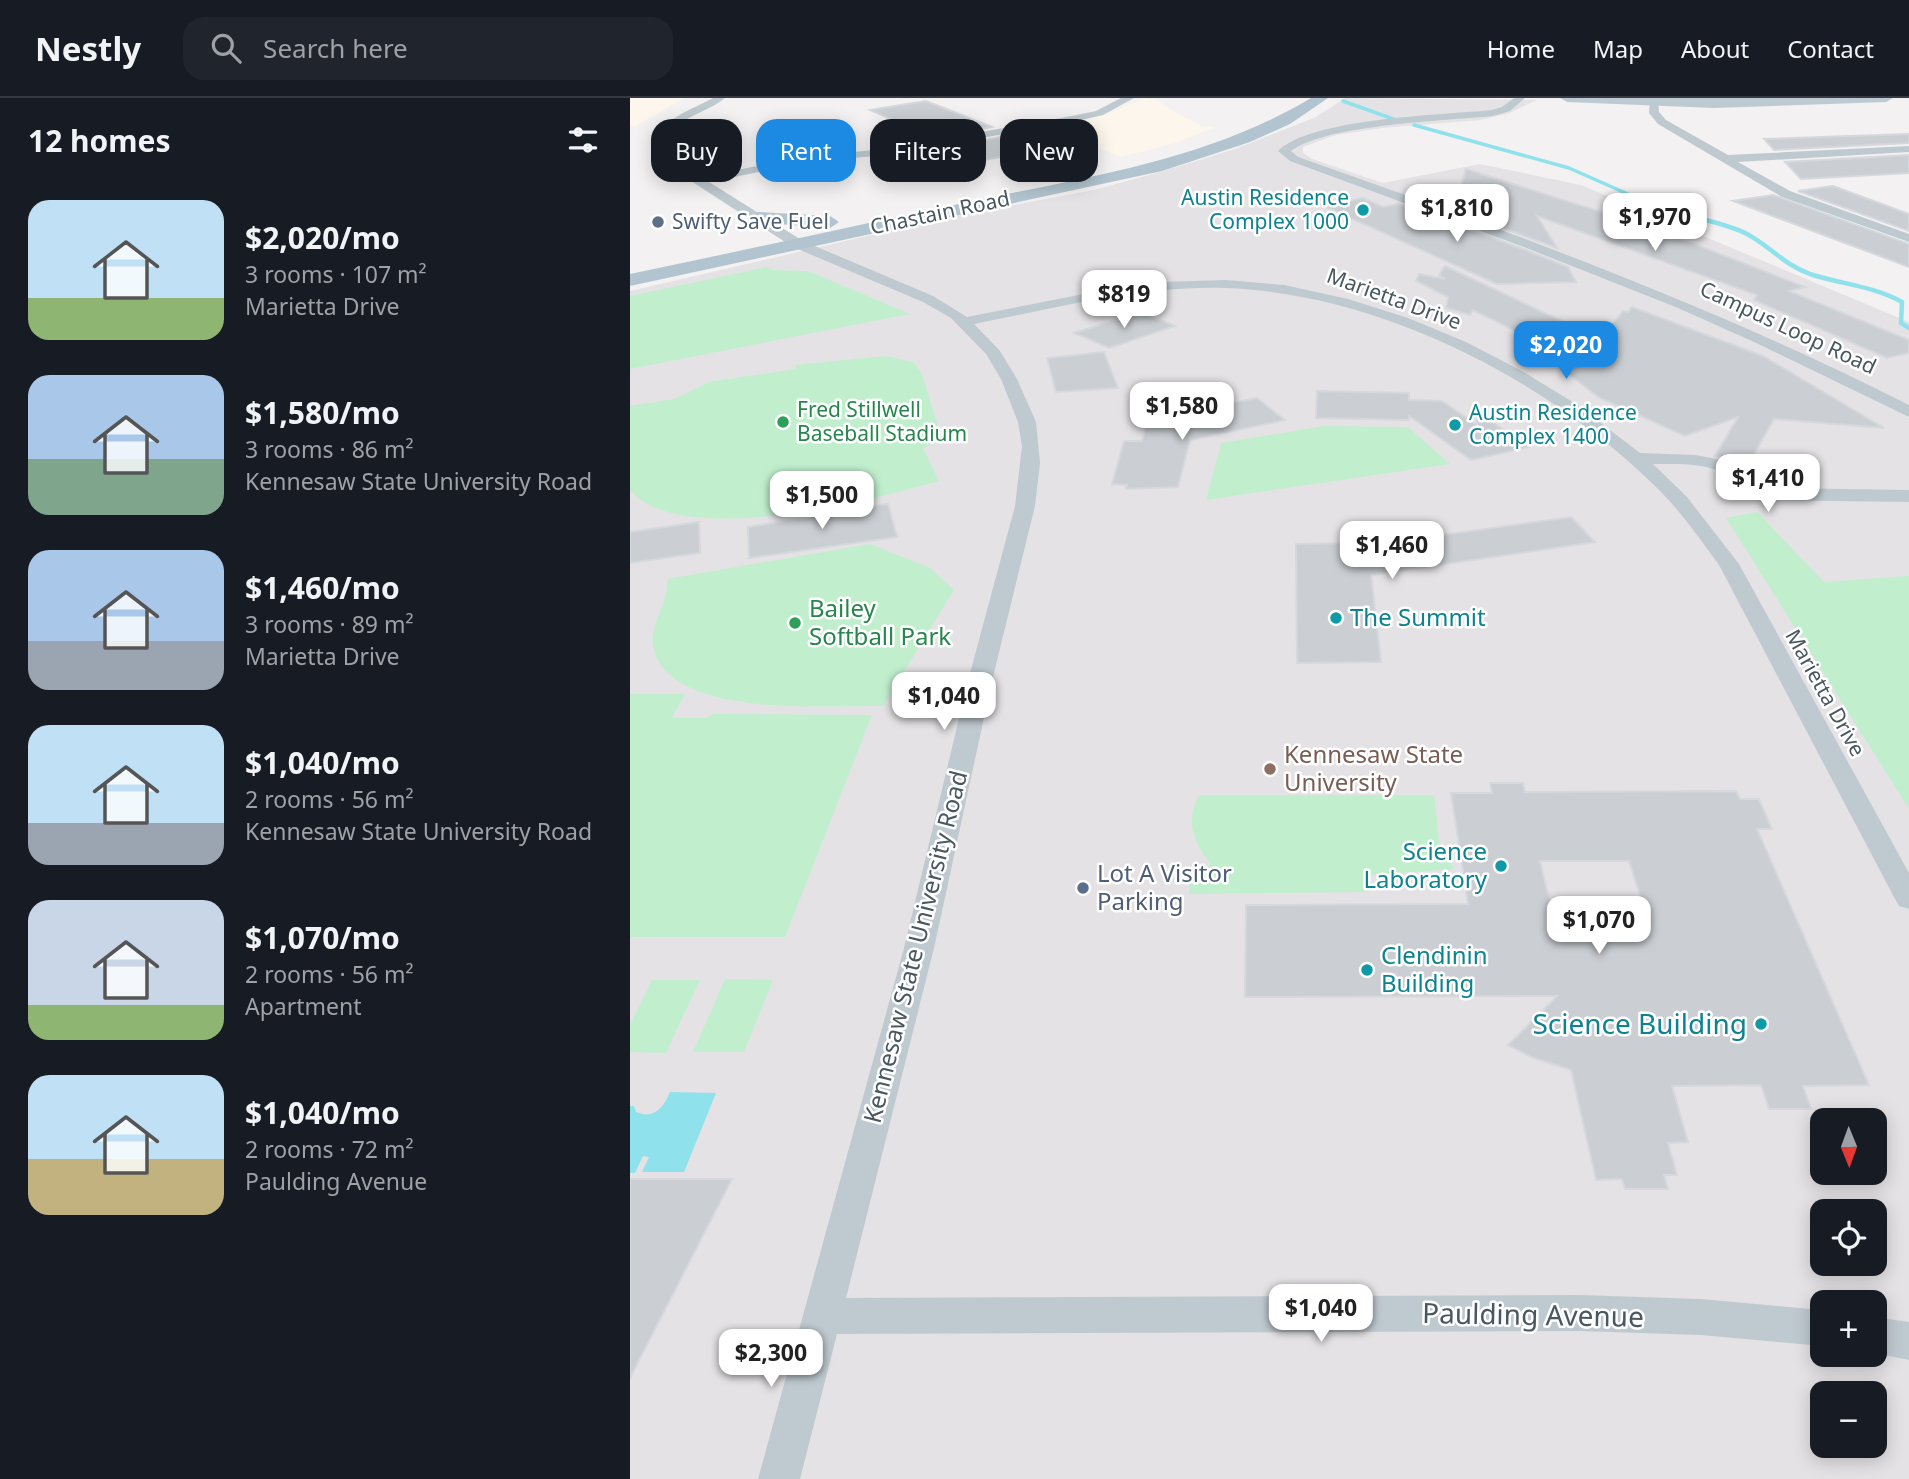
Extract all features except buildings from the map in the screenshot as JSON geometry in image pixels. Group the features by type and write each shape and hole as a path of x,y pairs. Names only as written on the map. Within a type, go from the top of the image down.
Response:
{"main road":[{"name":"Chastain Road","path":"630,266 706,250 791,239 849,221 1066,178 1157,156 1233,131 1296,98"},
{"name":"Chastain Road","path":"630,280 791,239 1159,165 1259,132 1288,119 1321,98"},
{"path":"706,250 748,226 849,221"}],"street":[{"name":"Kennesaw State University Road","path":"681,119 720,98"},
{"path":"742,174 1072,120 1108,110 1129,98"},
{"name":"Campus Loop Road","path":"1478,115 1496,108 1505,98"},
{"name":"Campus Loop Road","path":"1520,98 1506,109 1478,115 1337,130 1294,142 1284,150 1294,159 1546,249 1662,295 1828,370 1909,412"},
{"path":"1567,98 1654,103 1886,98"},
{"path":"1603,98 1654,103"},
{"path":"1654,103 1654,113 1662,122 1786,194 1909,238"},
{"path":"1724,159 1909,149"},
{"name":"Kennesaw State University Road","path":"699,182 748,226 791,239 928,299 964,322 992,351 1016,393 1029,434 1031,463 1030,480 979,681 919,948 779,1479"},
{"name":"Marietta Drive","path":"964,322 1173,285 1227,284 1290,289 1392,319 1438,336 1563,402 1636,459 1695,519 1729,564 1909,899"},
{"path":"1636,459 1713,463 1731,469 1758,491 1767,494 1909,496"},
{"name":"Paulding Avenue","path":"823,1316 1579,1313 1701,1317 1810,1327"},
{"path":"1887,1337 1909,1341"}],"shaded area":[{"path":"630,98 684,98 630,127"},
{"path":"1145,98 1157,100 1202,126 1215,127 1176,143 1121,157 1098,148 1098,119 1086,119 1107,114"},
{"name":"Kennesaw State University","path":"1345,98 1537,100 1507,114 1480,120 1382,128 1336,135 1303,147 1303,153 1312,159 1383,183 1480,164 1581,185 1909,322 1909,416 1906,417 1909,418 1909,1479 630,1479 630,291 949,217 1094,190 1235,149 1316,117"}],"green space":[{"path":"766,267 772,270 808,271 910,314 630,369 630,296"},
{"name":"Fred Stillwell Baseball Stadium","path":"885,356 913,362 921,372 942,438 923,448 939,481 825,508 733,519 690,517 655,508 630,490 630,406 674,399 709,382 796,369 796,365"},
{"path":"1324,426 1408,427 1450,464 1206,500 1221,443"},
{"path":"1757,512 1824,582 1909,576 1909,809 1726,518"},
{"name":"Bailey Softball Park","path":"870,544 930,568 954,590 883,706 826,707 753,703 718,697 688,686 665,670 653,646 653,638 656,621 666,596 667,579"},
{"path":"630,694 685,694 672,718 706,718 713,714 872,715 785,937 630,937"},
{"path":"1199,795 1434,795 1439,841 1454,869 1368,875 1370,892 1189,894 1190,879 1211,864 1193,831 1192,814"},
{"path":"725,979 773,980 744,1052 693,1052"},
{"path":"652,980 700,980 666,1053 630,1052 630,1025"}],"water":[{"path":"670,1092 716,1093 684,1172 642,1172 649,1157 643,1156 635,1173 630,1173 630,1106 634,1106 636,1112 642,1114 653,1113 665,1103"}],"waterway":[{"path":"1343,101 1396,120"},
{"path":"1414,125 1569,168 1655,206 1681,214"},
{"path":"1675,212 1739,230 1810,274 1868,289 1902,302 1901,323 1909,328"}],"place":[{"name":"Austin Residence Complex 1000","path":"1363,210"},
{"name":"Swifty Save Fuel","path":"658,222"},
{"name":"Fred Stillwell Baseball Stadium","path":"783,422"},
{"name":"Austin Residence Complex 1400","path":"1455,425"},
{"name":"The Summit","path":"1336,618"},
{"name":"Bailey Softball Park","path":"795,623"},
{"name":"Kennesaw State University","path":"1270,769"},
{"name":"Science Laboratory","path":"1501,866"},
{"name":"Lot A Visitor Parking","path":"1083,888"},
{"name":"Clendinin Building","path":"1367,970"},
{"name":"Science Building","path":"1761,1024"}]}
